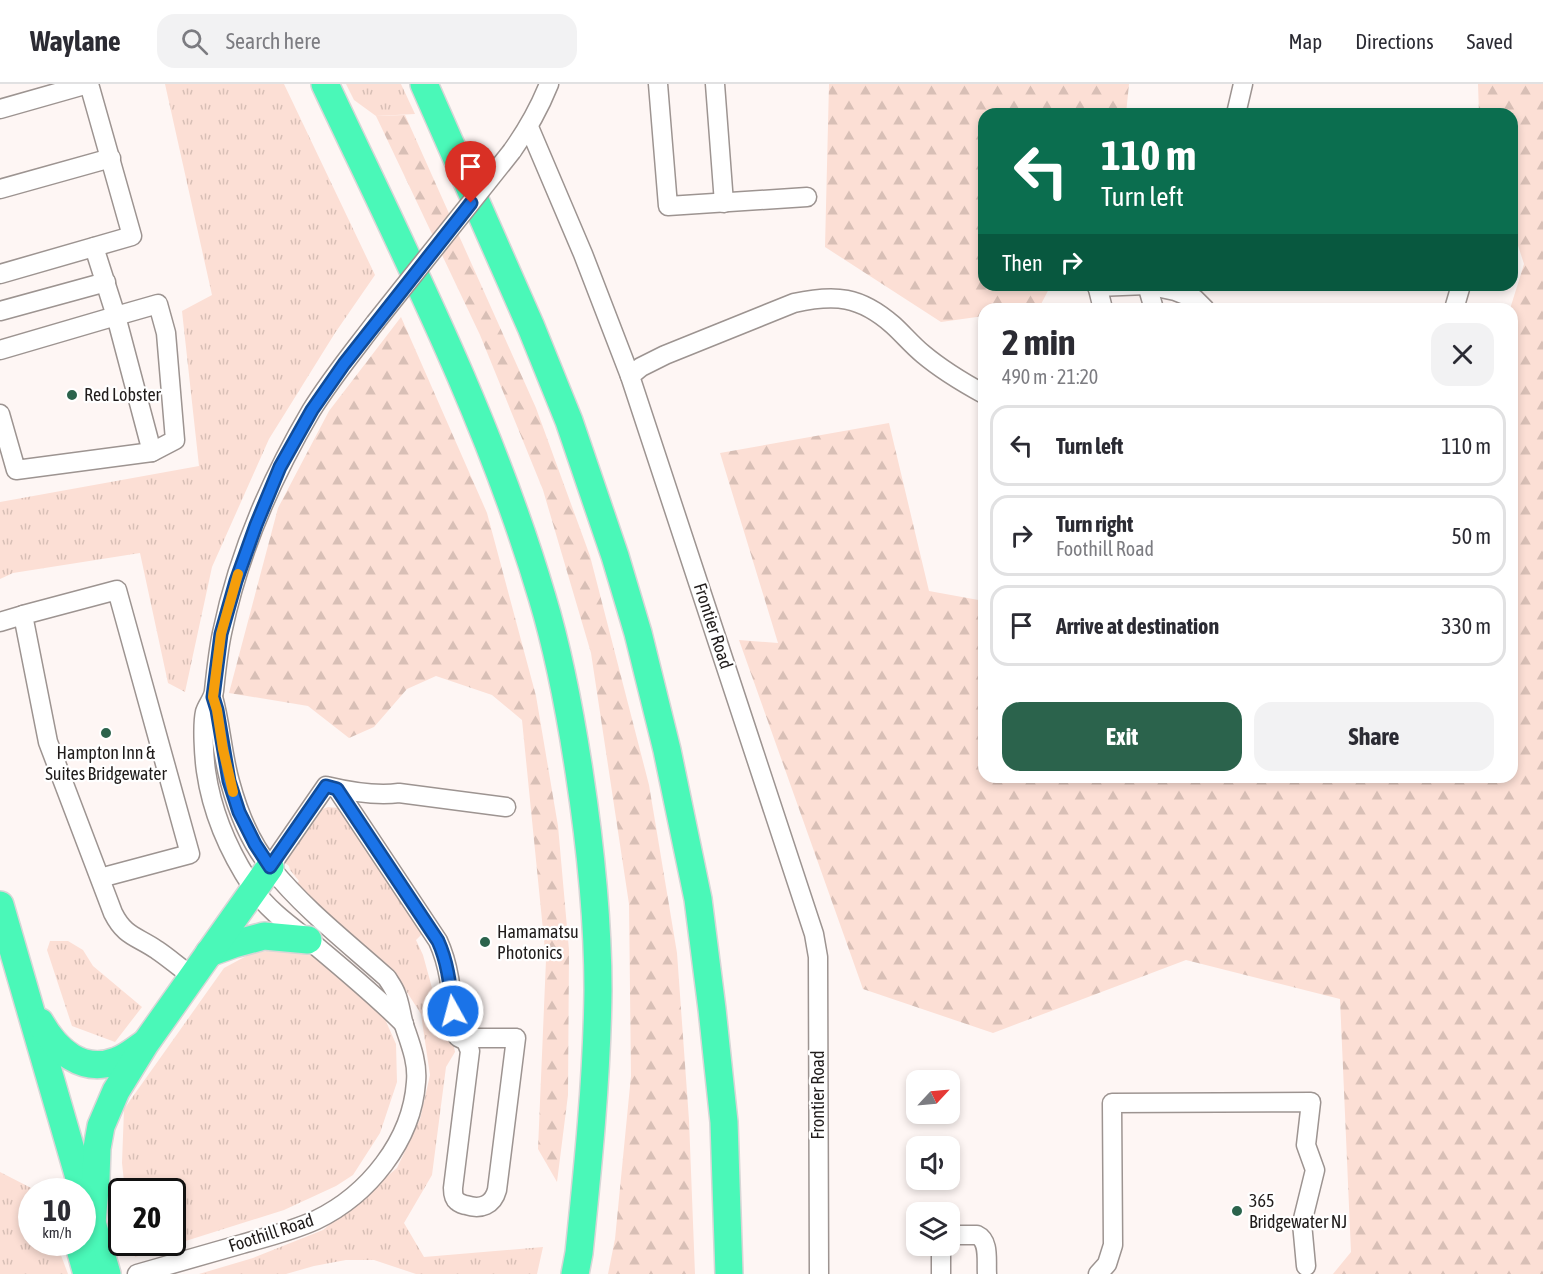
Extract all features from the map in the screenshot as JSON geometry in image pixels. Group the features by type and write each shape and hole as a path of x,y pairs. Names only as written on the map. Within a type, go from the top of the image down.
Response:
{"highway":[{"path":"325,84 447,344 499,468 543,599 572,724 591,854 598,987 593,1110 575,1274"},
{"path":"424,84 527,316 569,421 615,556 638,633 667,750 698,899 724,1122 729,1274"},
{"path":"96,1178 97,1148 101,1126 116,1091 145,1044 270,867"},
{"path":"0,905 52,1083 73,1178"},
{"path":"209,953 264,936 308,940"},
{"path":"26,999 44,1030 58,1048 82,1062 93,1065 107,1064 145,1044"},
{"path":"52,1083 43,1114 60,1178"},
{"path":"96,1254 107,1274"},
{"path":"86,1256 87,1274"}],"street":[{"path":"0,109 89,84 132,236 0,274"},
{"name":"Foothill Road","path":"404,1024 372,992 279,917 254,890 234,857 218,822 210,795 205,769 205,712 213,697 221,634 236,581 263,506 280,467 312,410 344,364 529,127 549,84"},
{"path":"658,84 668,206 807,197"},
{"path":"715,84 724,203"},
{"path":"1237,108 1243,84"},
{"name":"Frontier Road","path":"529,127 583,254 630,376 814,934 818,957 819,1274"},
{"path":"0,189 111,158"},
{"path":"94,247 116,316 153,452"},
{"path":"0,311 106,282"},
{"path":"1175,291 1199,303"},
{"path":"630,376 641,366 665,355 794,303 816,298 843,298 870,308 953,378 978,391"},
{"path":"0,350 158,304 166,333 175,440 153,452 16,470 0,414"},
{"path":"0,622 117,590 190,854 100,878"},
{"path":"23,615 48,742 118,924 126,933 155,949 192,976"},
{"name":"Foothill Road","path":"137,1274 288,1231 338,1207 373,1178 390,1155 403,1133 411,1109 416,1082 415,1059 396,994 387,978 296,895 270,867 255,844 239,812 229,781 213,697"},
{"path":"270,867 326,786 506,807"},
{"path":"337,789 438,941 448,969 455,1031 458,1038 466,1041 474,1038 516,1038 497,1190 493,1201 479,1207 457,1201 453,1188 470,1051 466,1041"},
{"path":"1098,1274 1107,1264 1113,1245 1112,1103 1311,1102 1306,1145 1315,1170 1302,1223 1306,1266"},
{"path":"960,1236 981,1236 986,1244 987,1274"},
{"path":"941,1256 941,1274"}],"green space":[{"path":"165,84 284,84 375,275 335,333 269,439 212,567 185,692 168,683 140,553 13,573 0,579 0,502 199,466 182,311 212,295"},
{"path":"346,84 401,84 415,114 376,116 354,100"},
{"path":"829,84 1129,84 1127,108 978,108 978,291 1048,291 1042,303 978,303 978,317 941,322 825,247"},
{"path":"1478,84 1543,84 1543,1274 1333,1274 1351,1252 1340,999 1186,960 993,1033 863,989 739,640 778,643 720,453 889,423 929,591 978,600 978,783 1518,783 1518,303 1512,303 1516,291 1518,291 1524,264 1518,246 1518,108 1479,108"},
{"path":"405,115 536,408 590,556 649,785 677,953 689,1120 695,1274 608,1274 615,1239 631,1076 629,904 591,653 543,490 480,335 376,116"},
{"path":"401,317 487,513 536,696 558,826 569,950 568,1095 557,1182 538,1149 546,960 522,720 492,695 436,676 407,689 374,727 349,738 308,706 229,693 278,508 329,411"},
{"path":"339,808 423,931 416,940 423,955 432,988 439,987 445,993 455,1052 446,1067 432,1175 404,1223 424,1257 543,1247 537,1274 416,1274 374,1260 346,1260 286,1274 199,1274 253,1258 323,1230 397,1168 420,1119 430,1075 421,1014 403,986 380,959 311,901 296,885 299,881 285,863 323,809"},
{"path":"50,941 68,941 83,950 93,966 142,1007 115,1042 72,1026 47,950"},
{"path":"283,948 312,952 381,1010 396,1044 397,1082 380,1133 353,1175 336,1186 284,1210 186,1241 186,1178 124,1178 124,1109 224,968 250,954"},
{"path":"0,1172 18,1181 18,1256 61,1256 68,1274 0,1274"}],"slow traffic":[{"path":"233,792 213,697 221,634 238,574"}],"place":[{"name":"Red Lobster","path":"72,395"},
{"name":"Hampton Inn & Suites Bridgewater","path":"106,733"},
{"name":"Hamamatsu Photonics","path":"485,942"},
{"name":"365 Bridgewater NJ","path":"1237,1211"}],"route":[{"path":"453,1011 448,969 438,941 337,789 326,786 270,867 239,812 229,781 213,697 221,634 236,581 248,544 280,467 312,410 344,364 471,203"}]}
